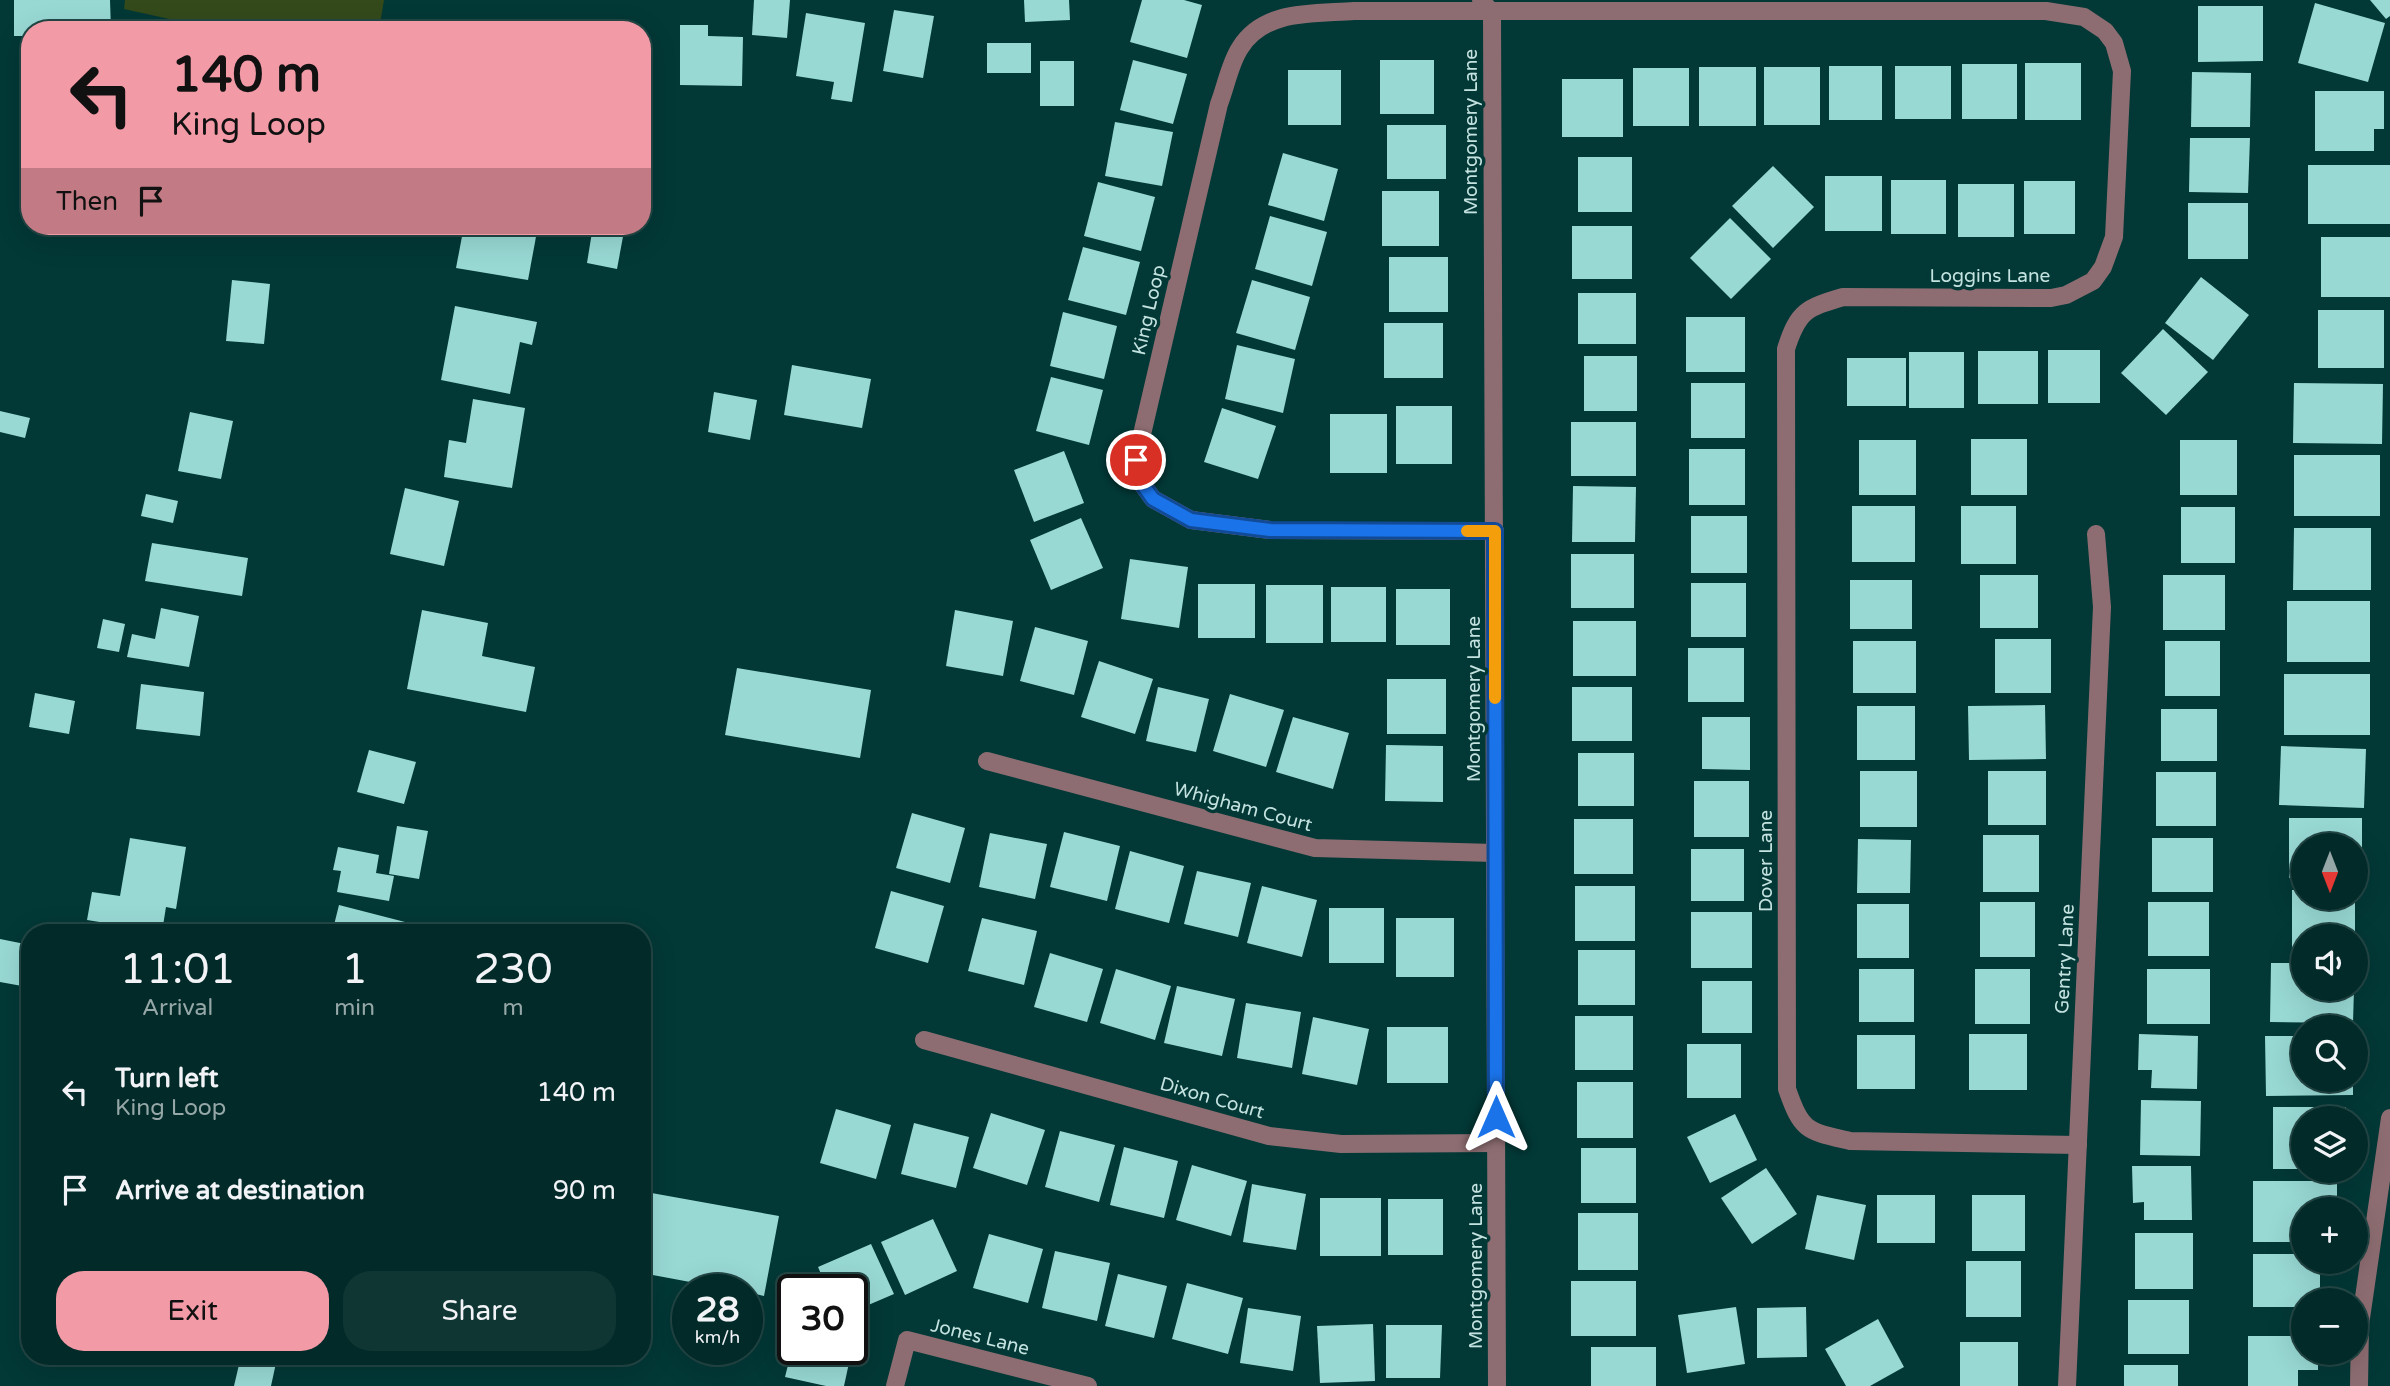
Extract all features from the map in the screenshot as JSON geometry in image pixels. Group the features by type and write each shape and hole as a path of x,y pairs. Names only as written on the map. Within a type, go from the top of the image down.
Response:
{"street":[{"name":"King Loop","path":"1495,531 1270,530 1191,520 1153,499 1140,481 1136,460 1219,104 1239,49 1254,31 1283,16 1492,4 2046,11 2084,17 2105,31"},
{"name":"Montgomery Lane","path":"1492,4 1497,1386"},
{"name":"Loggins Lane","path":"1799,318 1811,307 1843,297 2051,298 2066,295 2093,281 2103,267 2114,237 2122,71 2114,43 2105,31"},
{"name":"Dover Lane","path":"1799,318 1793,325 1786,349 1787,1089 1797,1117 1814,1132 1850,1141 2078,1145"},
{"name":"Gentry Lane","path":"2067,1386 2102,607 2096,534"},
{"name":"Whigham Court","path":"987,761 1315,848 1494,853"},
{"name":"Dixon Court","path":"925,1040 1269,1136 1341,1144 1496,1143"},
{"path":"2359,1386 2360,1325 2390,1118"},
{"name":"Jones Lane","path":"895,1386 907,1340 1088,1386"}],"green space":[{"path":"125,0 384,0 380,21 178,21 124,9"}],"building":[{"path":"14,0 110,0 111,21 21,21 21,36 14,36"},
{"path":"754,0 790,0 787,38 752,35"},
{"path":"1024,0 1069,0 1070,20 1025,22"},
{"path":"1142,0 1184,0 1202,5 1187,58 1130,42"},
{"path":"2370,0 2390,0 2390,16 2386,19"},
{"path":"2315,3 2385,23 2368,82 2298,63"},
{"path":"2198,6 2263,6 2263,61 2198,62"},
{"path":"894,10 934,16 923,78 883,71"},
{"path":"806,13 865,23 852,102 831,99 834,82 796,76"},
{"path":"680,25 708,25 708,36 743,37 742,86 680,85"},
{"path":"987,43 1031,43 1031,73 987,73"},
{"path":"1133,60 1187,74 1173,124 1120,110"},
{"path":"1380,60 1434,60 1434,114 1380,114"},
{"path":"1040,61 1074,61 1074,106 1040,106"},
{"path":"2025,63 2081,63 2081,120 2025,120"},
{"path":"1962,64 2017,64 2017,119 1962,119"},
{"path":"1829,66 1882,66 1882,120 1829,120"},
{"path":"1895,66 1951,66 1951,119 1895,119"},
{"path":"1699,67 1756,67 1756,126 1699,126"},
{"path":"1764,67 1820,67 1820,125 1764,125"},
{"path":"1633,68 1689,68 1689,126 1633,126"},
{"path":"1288,70 1341,70 1341,125 1288,125"},
{"path":"2192,72 2251,73 2250,127 2191,127"},
{"path":"1562,79 1623,79 1623,137 1562,137"},
{"path":"2315,91 2384,91 2384,129 2374,129 2374,151 2315,151"},
{"path":"1115,122 1173,132 1162,186 1105,176"},
{"path":"1387,125 1446,125 1446,179 1387,179"},
{"path":"2190,138 2250,138 2248,193 2189,192"},
{"path":"1283,153 1338,169 1324,221 1268,205"},
{"path":"1578,157 1632,157 1632,212 1578,212"},
{"path":"2308,165 2390,165 2390,224 2308,224"},
{"path":"1773,166 1814,207 1773,248 1732,206"},
{"path":"1825,176 1882,176 1882,231 1825,231"},
{"path":"1891,180 1946,180 1946,234 1891,234"},
{"path":"2024,181 2075,181 2075,234 2024,234"},
{"path":"1098,182 1155,197 1141,251 1084,236"},
{"path":"1958,184 2014,184 2014,237 1958,237"},
{"path":"1382,191 1439,191 1439,246 1382,246"},
{"path":"2188,203 2248,203 2248,259 2188,259"},
{"path":"1270,216 1327,232 1312,286 1255,269"},
{"path":"1730,218 1771,259 1731,299 1690,258"},
{"path":"1572,226 1632,226 1632,279 1572,279"},
{"path":"462,235 536,235 528,280 456,268"},
{"path":"592,235 623,235 617,269 587,263"},
{"path":"2321,237 2390,237 2390,297 2321,297"},
{"path":"1083,247 1140,262 1126,315 1068,300"},
{"path":"1389,257 1448,257 1448,312 1389,312"},
{"path":"2201,277 2249,315 2213,360 2165,323"},
{"path":"232,280 270,284 264,344 226,341"},
{"path":"1252,280 1310,297 1295,350 1236,333"},
{"path":"1578,293 1636,293 1636,344 1578,344"},
{"path":"455,306 537,322 532,345 520,342 510,394 441,380"},
{"path":"2318,310 2384,310 2384,368 2318,368"},
{"path":"1063,312 1117,326 1104,379 1050,366"},
{"path":"1686,317 1745,317 1745,372 1686,372"},
{"path":"1384,323 1443,323 1443,378 1384,378"},
{"path":"2163,329 2208,372 2166,415 2121,373"},
{"path":"1237,345 1295,359 1283,413 1225,399"},
{"path":"2048,350 2100,350 2100,403 2048,403"},
{"path":"1978,351 2038,351 2038,404 1978,404"},
{"path":"1909,352 1964,352 1964,408 1909,408"},
{"path":"1584,356 1637,356 1637,411 1584,411"},
{"path":"1847,358 1906,358 1906,406 1847,406"},
{"path":"792,365 871,379 862,428 784,415"},
{"path":"1051,377 1103,390 1089,445 1036,431"},
{"path":"1691,383 1745,383 1745,438 1691,438"},
{"path":"2294,383 2383,384 2382,444 2293,443"},
{"path":"714,392 757,400 750,440 708,432"},
{"path":"473,399 525,408 512,488 444,477 449,440 466,443"},
{"path":"1396,406 1452,406 1452,464 1396,464"},
{"path":"1222,408 1276,426 1258,479 1204,462"},
{"path":"0,411 30,418 25,438 0,432"},
{"path":"190,412 233,421 221,479 178,471"},
{"path":"1330,414 1387,414 1387,473 1330,473"},
{"path":"1571,422 1636,422 1636,476 1571,476"},
{"path":"1971,439 2027,439 2027,495 1971,495"},
{"path":"1859,440 1916,440 1916,495 1859,495"},
{"path":"2180,440 2237,440 2237,495 2180,495"},
{"path":"1689,449 1745,449 1745,505 1689,505"},
{"path":"1064,451 1084,503 1034,522 1014,470"},
{"path":"2294,455 2380,455 2380,516 2294,516"},
{"path":"1573,486 1636,487 1635,542 1572,542"},
{"path":"405,488 459,501 444,566 390,554"},
{"path":"146,494 178,501 173,523 141,516"},
{"path":"1852,506 1915,506 1915,562 1852,562"},
{"path":"1961,506 2016,506 2016,564 1961,564"},
{"path":"2181,507 2235,507 2235,563 2181,563"},
{"path":"1691,516 1747,516 1747,573 1691,573"},
{"path":"1081,518 1103,568 1051,590 1030,540"},
{"path":"2294,528 2371,528 2371,590 2293,590"},
{"path":"152,543 248,558 242,596 145,581"},
{"path":"1571,554 1634,554 1634,608 1571,608"},
{"path":"1130,559 1188,567 1179,628 1121,619"},
{"path":"1980,575 2038,575 2038,628 1980,628"},
{"path":"2163,575 2225,575 2225,630 2163,630"},
{"path":"1850,580 1912,580 1912,629 1850,629"},
{"path":"1691,583 1746,583 1746,637 1691,637"},
{"path":"1198,584 1255,584 1255,638 1198,638"},
{"path":"1266,585 1323,585 1323,643 1266,643"},
{"path":"1331,587 1386,587 1386,642 1331,642"},
{"path":"1396,589 1450,589 1450,645 1396,645"},
{"path":"2287,601 2370,601 2370,662 2287,662"},
{"path":"161,608 199,616 189,667 127,657 132,634 155,639"},
{"path":"422,610 488,623 482,656 535,667 526,712 407,689"},
{"path":"955,610 1013,621 1003,676 946,666"},
{"path":"103,619 125,624 119,652 97,648"},
{"path":"1573,621 1636,621 1636,676 1573,676"},
{"path":"1035,627 1088,641 1074,695 1020,681"},
{"path":"1995,639 2051,639 2051,693 1995,693"},
{"path":"1853,641 1916,641 1916,693 1853,693"},
{"path":"2165,641 2220,641 2220,696 2165,696"},
{"path":"1688,648 1744,648 1744,702 1688,702"},
{"path":"1099,661 1153,679 1135,734 1081,717"},
{"path":"737,668 871,690 860,758 725,735"},
{"path":"2284,674 2370,674 2370,735 2284,735"},
{"path":"1387,679 1446,679 1446,734 1387,734"},
{"path":"141,684 204,692 200,736 136,729"},
{"path":"1158,687 1209,699 1196,752 1146,741"},
{"path":"1572,687 1632,687 1632,741 1572,741"},
{"path":"35,693 75,701 69,734 29,727"},
{"path":"1230,694 1284,710 1266,767 1213,751"},
{"path":"2045,705 2046,759 1969,760 1968,706"},
{"path":"1857,706 1915,706 1915,760 1857,760"},
{"path":"2161,709 2217,709 2217,761 2161,761"},
{"path":"1293,717 1349,733 1333,789 1276,772"},
{"path":"1702,717 1750,717 1750,770 1702,769"},
{"path":"1386,745 1443,746 1443,802 1385,801"},
{"path":"2281,746 2366,749 2364,808 2279,805"},
{"path":"369,750 416,762 404,804 357,792"},
{"path":"1578,753 1634,753 1634,806 1578,806"},
{"path":"1860,771 1917,771 1917,827 1860,827"},
{"path":"1988,771 2046,771 2046,825 1988,825"},
{"path":"2156,772 2216,772 2216,826 2156,826"},
{"path":"1694,781 1749,781 1749,837 1694,837"},
{"path":"912,813 965,828 950,883 896,868"},
{"path":"2289,818 2362,818 2362,833 2291,833 2289,878"},
{"path":"1574,819 1633,819 1633,874 1574,874"},
{"path":"397,826 428,831 419,879 389,874"},
{"path":"1064,832 1120,846 1107,901 1050,887"},
{"path":"990,833 1047,844 1035,899 979,887"},
{"path":"1983,835 2039,835 2039,892 1983,892"},
{"path":"130,838 186,847 176,909 166,907 163,924 112,924 87,920 92,892 120,896"},
{"path":"2152,838 2213,838 2213,892 2152,892"},
{"path":"1858,839 1911,840 1910,893 1857,893"},
{"path":"338,847 379,855 376,873 394,876 389,901 337,892 341,871 333,870"},
{"path":"1691,849 1744,849 1744,901 1691,901"},
{"path":"1130,851 1184,866 1169,923 1115,909"},
{"path":"1197,871 1251,883 1238,937 1184,924"},
{"path":"1262,886 1317,900 1302,957 1247,943"},
{"path":"1575,886 1635,886 1635,941 1575,941"},
{"path":"891,891 944,906 928,963 875,948"},
{"path":"1980,902 2035,902 2035,957 1980,957"},
{"path":"2148,902 2209,902 2209,956 2148,956"},
{"path":"1857,904 1909,904 1909,958 1857,958"},
{"path":"339,905 405,922 404,924 334,924"},
{"path":"1329,908 1384,908 1384,963 1329,963"},
{"path":"2292,910 2355,910 2355,924 2292,924"},
{"path":"1691,912 1752,912 1752,968 1691,968"},
{"path":"982,918 1037,931 1024,985 968,971"},
{"path":"1396,918 1454,918 1454,977 1396,977"},
{"path":"0,939 21,943 21,986 0,982"},
{"path":"1578,950 1635,950 1635,1005 1578,1005"},
{"path":"1050,953 1103,969 1087,1022 1034,1007"},
{"path":"2271,963 2291,963 2291,1001 2354,1001 2353,1015 2291,1015 2291,1022 2270,1022"},
{"path":"1116,969 1171,986 1155,1040 1100,1023"},
{"path":"1859,969 1914,969 1914,1022 1859,1022"},
{"path":"1975,969 2030,969 2030,1024 1975,1024"},
{"path":"2147,969 2210,969 2210,1024 2147,1024"},
{"path":"1702,981 1752,981 1752,1033 1702,1033"},
{"path":"1177,986 1235,999 1222,1056 1164,1043"},
{"path":"1246,1003 1301,1012 1292,1068 1237,1058"},
{"path":"1575,1016 1633,1016 1633,1070 1575,1070"},
{"path":"1313,1017 1369,1029 1357,1085 1302,1074"},
{"path":"1387,1027 1448,1027 1448,1083 1387,1083"},
{"path":"1969,1034 2027,1034 2027,1090 1969,1090"},
{"path":"2139,1034 2198,1036 2197,1089 2151,1088 2152,1070 2138,1070"},
{"path":"1857,1035 1915,1035 1915,1089 1857,1089"},
{"path":"2265,1036 2291,1036 2291,1092 2353,1092 2353,1095 2266,1096"},
{"path":"1687,1044 1741,1044 1741,1098 1687,1098"},
{"path":"1577,1082 1633,1082 1633,1138 1577,1138"},
{"path":"2141,1100 2201,1101 2200,1156 2140,1155"},
{"path":"2273,1107 2291,1107 2291,1169 2273,1169"},
{"path":"836,1109 891,1125 876,1179 820,1163"},
{"path":"991,1113 1045,1130 1027,1185 973,1168"},
{"path":"1735,1114 1757,1160 1710,1183 1687,1137"},
{"path":"914,1123 969,1137 956,1188 901,1174"},
{"path":"1060,1131 1115,1145 1099,1202 1045,1187"},
{"path":"1124,1147 1178,1161 1164,1218 1110,1205"},
{"path":"1581,1148 1636,1148 1636,1203 1581,1203"},
{"path":"1192,1165 1247,1181 1231,1236 1176,1220"},
{"path":"2132,1166 2191,1166 2192,1220 2144,1220 2144,1202 2133,1203"},
{"path":"1766,1168 1797,1214 1752,1244 1721,1198"},
{"path":"2253,1181 2337,1183 2337,1197 2291,1197 2291,1242 2253,1242"},
{"path":"1252,1184 1306,1194 1296,1250 1243,1242"},
{"path":"651,1193 779,1216 764,1296 763,1274 672,1274 672,1279 651,1275"},
{"path":"1817,1195 1866,1205 1854,1260 1805,1249"},
{"path":"1877,1195 1935,1195 1935,1243 1877,1243"},
{"path":"1972,1195 2025,1195 2025,1251 1972,1251"},
{"path":"1320,1198 1381,1198 1381,1256 1320,1256"},
{"path":"1388,1199 1443,1199 1443,1255 1388,1255"},
{"path":"1578,1213 1638,1213 1638,1270 1578,1270"},
{"path":"933,1219 957,1271 905,1295 881,1242"},
{"path":"2135,1233 2193,1233 2193,1289 2135,1289"},
{"path":"989,1234 1043,1249 1028,1303 973,1288"},
{"path":"871,1244 894,1294 868,1305 868,1274 821,1274 818,1267"},
{"path":"1055,1251 1110,1263 1097,1321 1042,1308"},
{"path":"2253,1254 2291,1254 2291,1274 2320,1274 2320,1288 2291,1288 2291,1307 2253,1307"},
{"path":"1966,1261 2021,1261 2021,1317 1966,1317"},
{"path":"1118,1274 1167,1286 1154,1338 1105,1326"},
{"path":"1571,1281 1636,1281 1636,1336 1571,1336"},
{"path":"1187,1283 1243,1298 1228,1354 1172,1339"},
{"path":"2128,1300 2189,1300 2189,1354 2128,1354"},
{"path":"1736,1307 1745,1364 1687,1373 1678,1315"},
{"path":"1806,1307 1807,1357 1757,1358 1757,1308"},
{"path":"1248,1308 1301,1316 1293,1371 1240,1363"},
{"path":"1878,1319 1904,1367 1870,1386 1846,1386 1825,1349"},
{"path":"1373,1324 1375,1381 1320,1383 1317,1326"},
{"path":"1386,1325 1442,1325 1440,1378 1386,1378"},
{"path":"2248,1336 2291,1336 2291,1365 2318,1365 2318,1370 2298,1370 2298,1386 2248,1386"},
{"path":"1960,1342 2018,1342 2018,1386 1960,1386"},
{"path":"1591,1347 1656,1347 1656,1386 1591,1386"},
{"path":"239,1365 276,1365 271,1386 234,1386"},
{"path":"788,1365 849,1365 844,1386 826,1386 785,1377"},
{"path":"2124,1365 2178,1365 2178,1386 2124,1386"}],"slow traffic":[{"path":"1467,531 1495,531 1495,698"}],"route":[{"path":"1136,460 1140,481 1153,499 1191,520 1270,530 1495,531 1496,1117"}]}
